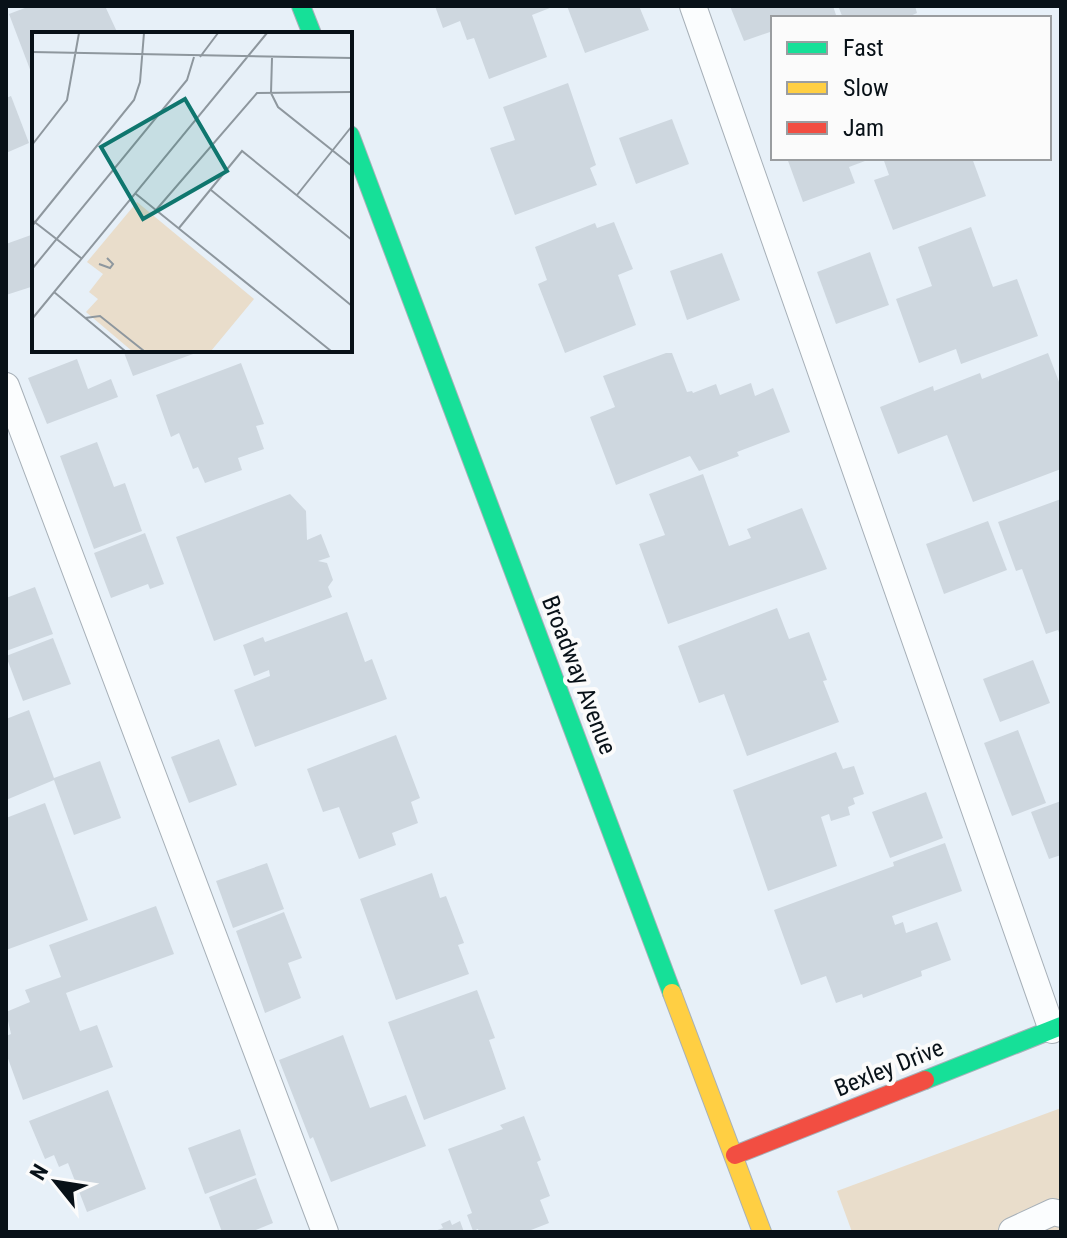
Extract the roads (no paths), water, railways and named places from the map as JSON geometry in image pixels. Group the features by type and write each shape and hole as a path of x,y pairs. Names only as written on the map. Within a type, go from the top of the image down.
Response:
{"street":[{"path":"301,6 311,32"},
{"name":"Broadway Avenue","path":"352,140 762,1232"},
{"name":"Bexley Drive","path":"735,1155 1056,1028"}],"lane":[{"path":"693,6 1056,1028"},
{"path":"6,386 325,1232"},
{"path":"1012,1231 1053,1212 1061,1214"}]}
